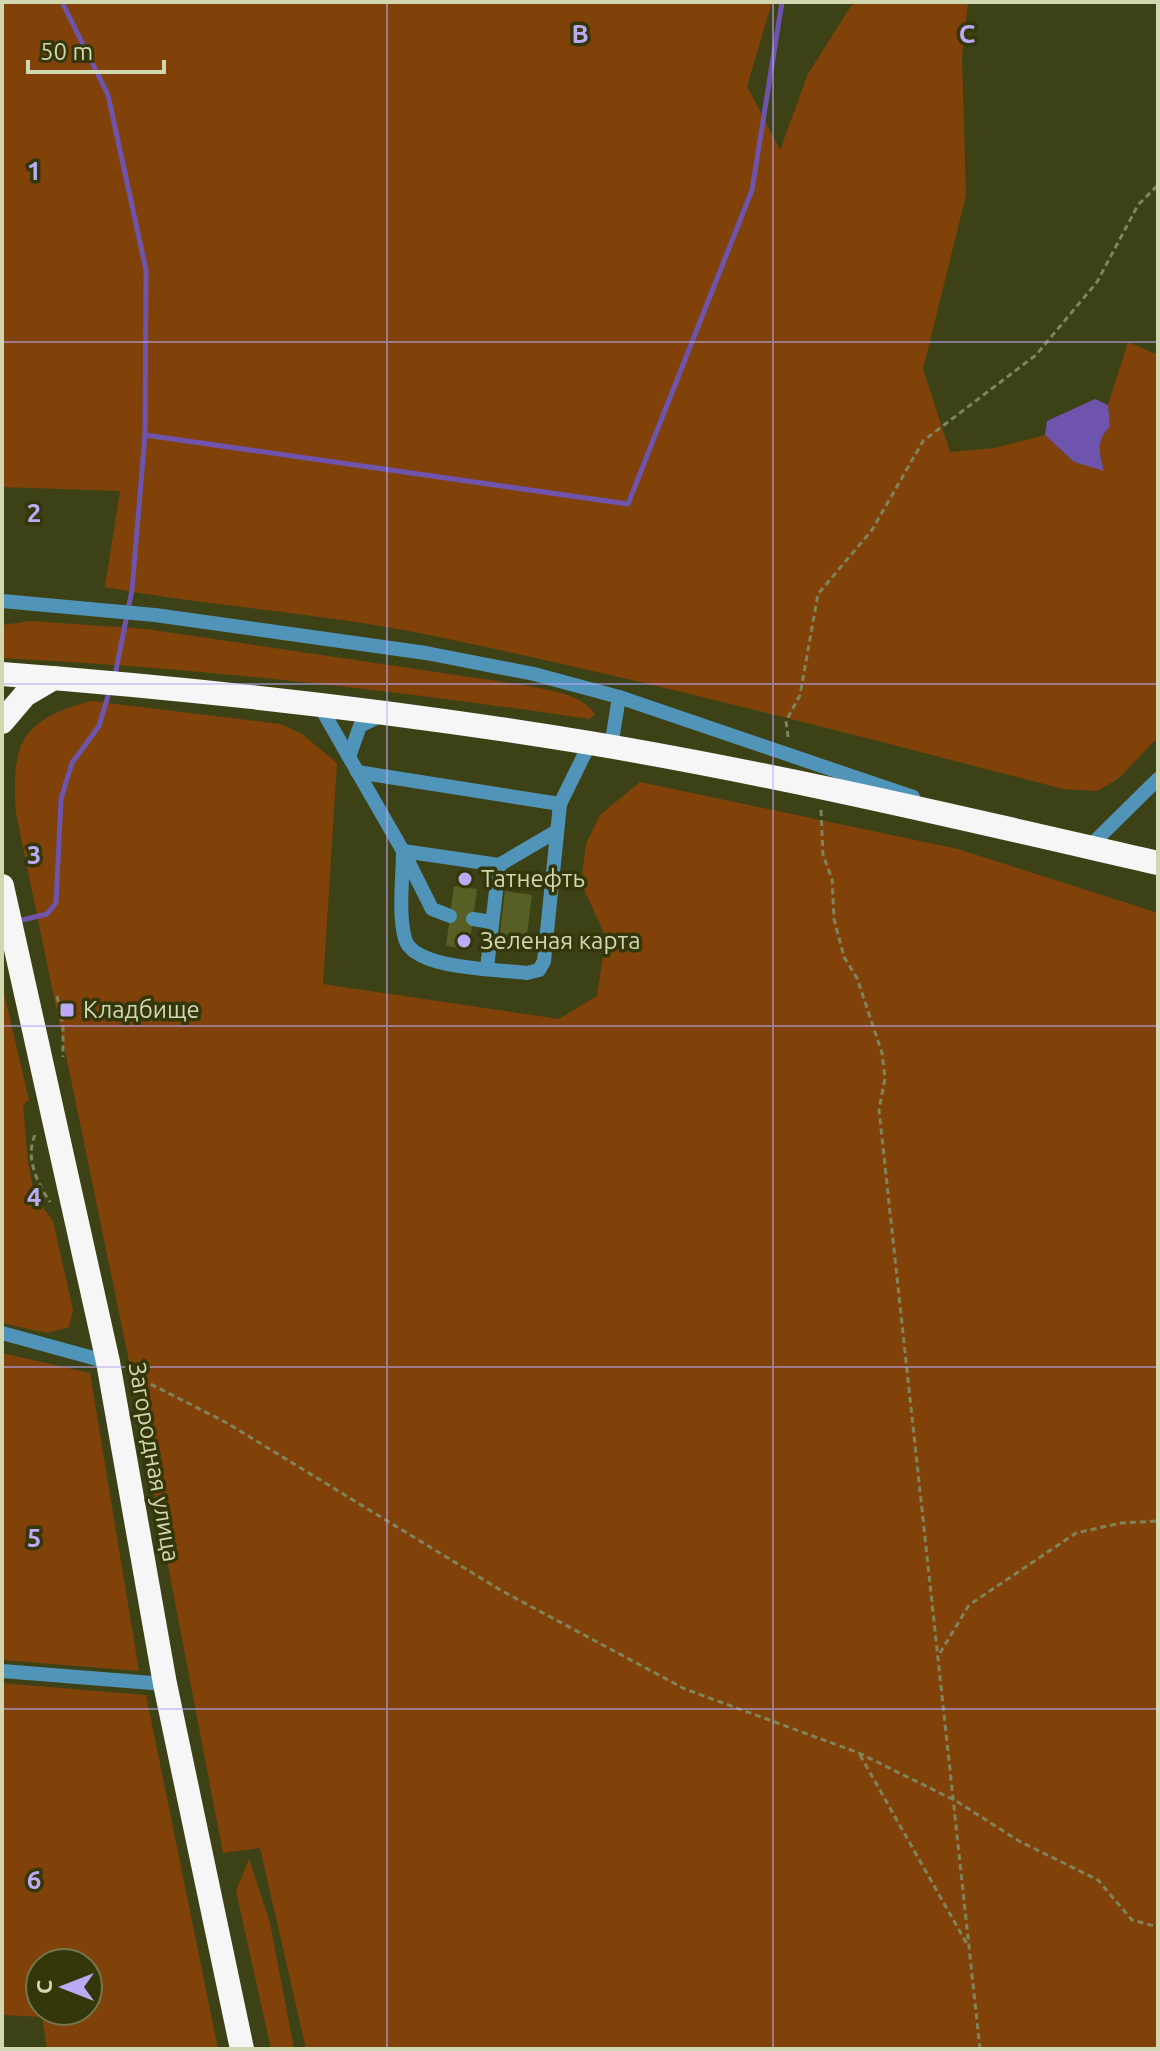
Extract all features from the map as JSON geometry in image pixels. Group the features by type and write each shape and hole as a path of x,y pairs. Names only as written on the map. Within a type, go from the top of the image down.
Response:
{"highway":[{"path":"2,674 318,702 601,745 820,788 1158,863"},
{"path":"2,722 25,695 54,678"},
{"name":"Загородная улица","path":"2,886 108,1362 165,1684 242,2049"}],"street":[{"path":"2,601 155,615 426,653 546,677 619,697 1003,828"},
{"path":"403,851 406,943 415,955 431,961 527,973 539,970 544,961 560,804 601,745 619,697"},
{"path":"318,702 403,851 432,909 450,916"},
{"path":"349,757 360,726 388,713"},
{"path":"357,772 560,804"},
{"path":"1089,847 1158,779"},
{"path":"403,851 499,865 557,831"},
{"path":"487,968 499,865"},
{"path":"473,919 492,922"},
{"path":"2,1333 108,1362"},
{"path":"2,1671 165,1684"}],"path":[{"path":"792,756 786,721 800,695 818,594 872,530 923,441 1036,355 1097,282 1138,205 1158,185"},
{"path":"820,788 823,855 832,879 834,919 844,957 857,978 882,1053 885,1078 879,1110 956,1801 980,2049"},
{"path":"108,1362 227,1423 502,1591 685,1689 859,1753 956,1801 1019,1841 1098,1880 1132,1920 1158,1927"},
{"path":"940,1653 969,1605 1076,1533 1121,1523 1158,1521"},
{"path":"859,1753 969,1947"}],"shaded area":[{"path":"2,2 772,2 747,86 780,150 808,74 851,6 857,2 968,2 962,58 966,195 923,369 950,452 995,448 1045,435 1074,462 1104,470 1100,442 1110,427 1108,405 1128,342 1158,355 1158,737 1119,778 1097,791 1063,789 828,728 434,636 352,621 105,587 120,491 2,487"},
{"path":"1095,399 1108,405 1110,427 1102,437 1100,448 1104,471 1074,462 1045,435 1047,421"},
{"path":"31,621 146,629 523,685 573,697 595,715 589,719 223,674 2,658 2,625"},
{"path":"91,701 280,724 302,734 337,763 323,984 559,1019 597,996 606,937 581,883 586,844 600,815 640,782 958,849 1158,913 1158,2049 306,2049 260,1848 223,1853 127,1351 16,813 16,769 25,738 35,726 49,717"},
{"path":"2,985 29,1100 23,1105 28,1162 35,1197 53,1221 73,1310 69,1327 47,1333 2,1323"},
{"path":"2,1353 90,1373 139,1671 2,1660"},
{"path":"2,1683 146,1695 218,2049 47,2049 44,2027 104,2027 104,1947 24,1947 24,2016 2,2015"},
{"path":"249,1859 270,1923 294,2049 271,2049 236,1891"}],"building":[{"path":"454,886 477,889 469,949 446,946"},
{"path":"505,891 532,895 526,943 499,940"}],"waterway":[{"path":"62,2 108,95 146,270 145,434"},
{"path":"115,675 132,590 145,435 628,504 752,190 782,2"},
{"path":"18,921 47,914 56,903 61,799 72,763 99,726 110,689"}],"place":[{"name":"Татнефть","path":"465,879"},
{"name":"Зеленая карта","path":"464,941"},
{"name":"Кладбище","path":"67,1010"}]}
